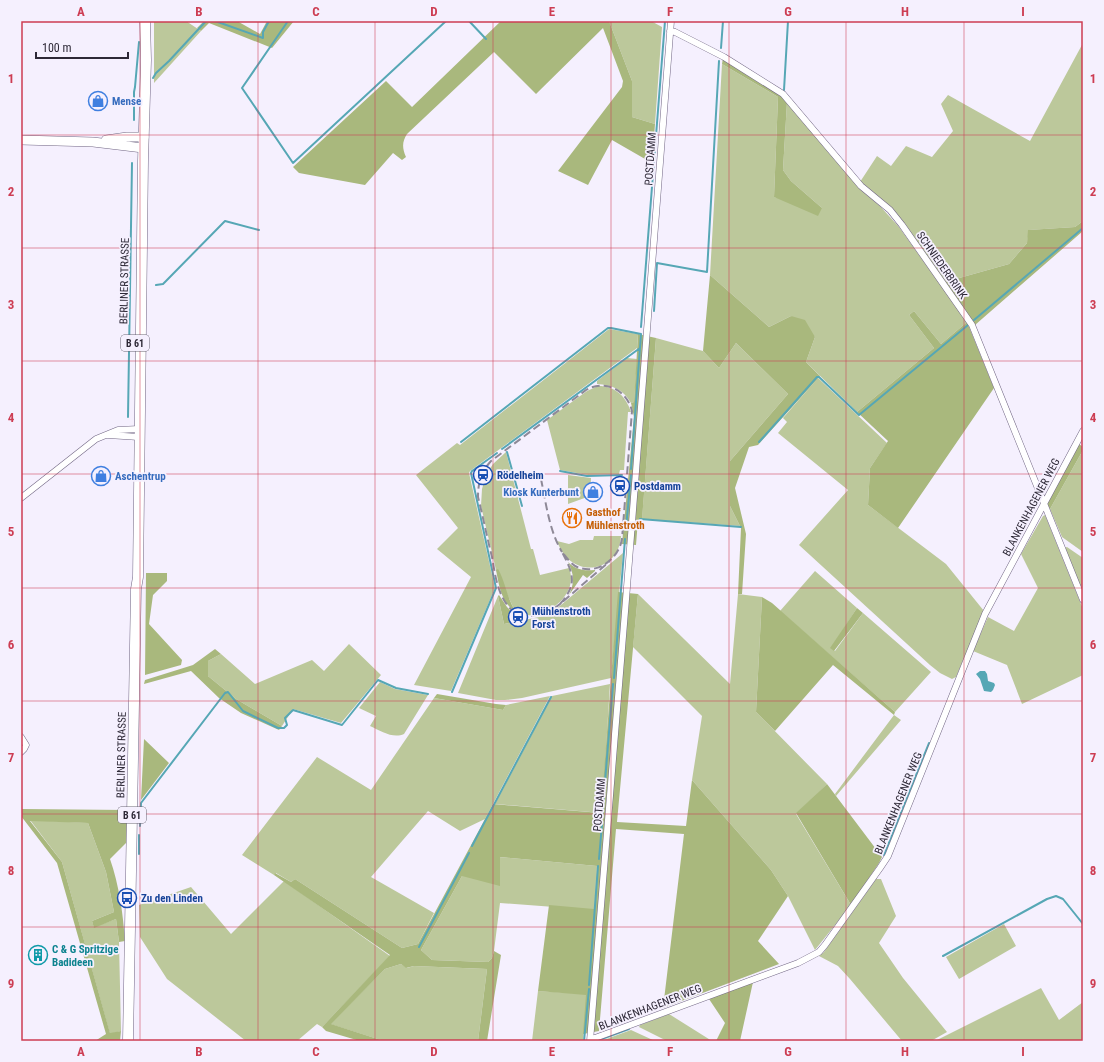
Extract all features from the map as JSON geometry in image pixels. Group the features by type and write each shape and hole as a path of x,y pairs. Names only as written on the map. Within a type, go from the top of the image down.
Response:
{"main road":[{"name":"BERLINER STRASSE","path":"128,1041 136,588 138,577 136,433 141,142 145,21"},
{"path":"21,140 93,142 126,137 141,142"}],"street":[{"name":"POSTDAMM","path":"590,1040 671,21"},
{"name":"SCHNIEDERBRINK","path":"670,31 675,32 724,57 783,94 861,186 890,210 902,225 972,325 1083,600"},
{"name":"BLANKENHAGENER WEG","path":"590,1040 798,963 819,952 826,945 888,856 985,614 1083,431"},
{"path":"21,498 96,439 104,435 136,433"},
{"path":"21,736 26,745 24,750 21,752"}],"green space":[{"path":"154,21 186,21 201,31 154,83"},
{"path":"204,21 237,21 260,34 267,21 294,21 272,48 209,23 201,31 197,28"},
{"path":"501,21 609,21 632,81 632,117 655,124 652,163 612,140 588,185 558,171 622,87 623,81 603,28 536,94 494,52 407,134 403,145 406,157 402,160 393,153 365,185 299,173 293,167 386,81 412,107"},
{"path":"609,21 651,21 662,27 655,124 632,117 632,81"},
{"path":"1083,43 1083,221 1075,227 1029,230 1027,243 1009,264 945,282 904,224 860,182 877,156 891,166 906,146 932,157 953,131 941,104 948,95 1030,141"},
{"path":"723,58 782,95 787,102 783,170 791,181 822,208 818,216 774,197 778,97 722,64"},
{"path":"722,64 778,97 774,197 822,208 791,181 783,170 787,102 859,188 880,206 899,227 967,322 941,344 914,311 909,315 934,348 857,412 806,362 815,337 791,316 769,327 710,275"},
{"path":"1083,221 1083,231 975,325 945,282 1009,264 1027,243 1028,230 1075,227"},
{"path":"710,275 769,327 791,316 805,320 815,337 806,362 820,376 758,445 749,447 735,488 746,534 742,594 738,594 741,528 730,506 730,461 788,394 736,343 719,368 703,351"},
{"path":"914,311 941,344 967,322 994,388 898,528 868,505 870,468 888,441 857,412 934,348 909,315"},
{"path":"609,329 638,334 637,348 470,471 469,473 495,588 451,691 414,685 471,577 437,549 458,528 416,475 457,443 460,445"},
{"path":"638,334 656,338 642,520 638,520 636,545 622,544 634,417 631,403 634,402"},
{"path":"656,338 703,351 719,368 736,343 788,394 730,461 730,506 740,526 642,519"},
{"path":"627,358 637,359 634,402 631,403 621,391 608,385 597,384 597,381"},
{"path":"818,378 887,443 870,468 868,505 946,564 984,611 956,677 952,679 940,673 930,665 799,545 848,490 778,433 787,422 783,418"},
{"path":"598,386 610,388 619,393 626,401 631,412 628,412 624,470 620,470 619,474 588,475 560,470 547,420 587,391"},
{"path":"1079,444 1083,447 1083,450 1050,509 1047,504"},
{"path":"1083,450 1083,552 1062,537 1050,509"},
{"path":"506,452 531,549 533,549 540,575 569,568 571,580 568,591 561,601 552,608 541,613 530,615 520,613 513,607 496,570 481,506 482,489 486,475 493,464"},
{"path":"568,475 591,478 590,496 568,504"},
{"path":"1045,515 1083,609 1083,675 1022,704 1007,665 973,651 988,617 1014,631 1038,588 1021,554"},
{"path":"594,536 621,536 618,548 612,558 604,564 594,567 583,567 573,562 564,554 557,541 569,544 580,540 593,540"},
{"path":"1067,547 1083,558 1083,592 1064,548"},
{"path":"623,553 611,678 522,698 505,700 496,700 458,693 498,596 504,624 549,615"},
{"path":"568,562 574,567 580,569 595,570 587,578 583,575 569,595 573,578 572,570"},
{"path":"498,569 516,612 504,599 498,582 496,570"},
{"path":"815,571 857,608 831,648 835,651 863,613 931,672 895,712 780,611"},
{"path":"146,573 167,573 167,581 153,595 149,624 182,660 181,665 145,675"},
{"path":"618,592 638,594 617,822 686,826 692,780 771,870 788,896 758,941 779,964 663,1008 684,834 616,829 599,1031 583,1034 586,995 538,991 549,905 594,909 597,866 500,857 500,886 462,876 421,950 432,960 488,962 492,958 494,951 501,955 487,1041 478,1041 487,969 414,966 406,968 401,964 385,969 331,1024 384,1041 360,1041 326,1031 322,1027 390,955 274,875 275,873 291,882 295,879 402,948 418,944 493,804 601,813"},
{"path":"638,594 730,684 738,594 762,597 756,712 827,784 796,814 851,905 815,950 788,896 771,870 692,780 702,716 633,647"},
{"path":"499,595 514,614 513,618 521,618 522,620 504,624"},
{"path":"762,597 772,603 895,712 894,715 833,665 775,731 756,712"},
{"path":"857,608 863,613 834,651 830,648"},
{"path":"349,644 381,675 341,723 293,709 282,726 236,699 208,676 208,661 221,654 255,684 312,660 324,671"},
{"path":"215,649 221,654 208,661 208,676 236,699 282,726 279,730 241,713 219,698 191,671 144,684 145,680 193,665"},
{"path":"380,682 395,689 428,695 404,734 396,736 391,735 370,726 376,716 359,708"},
{"path":"610,684 602,813 495,804 552,696"},
{"path":"437,694 506,705 503,710 434,698"},
{"path":"550,696 485,819 460,831 428,811 371,877 434,913 418,944 402,948 295,879 291,882 276,873 274,875 242,855 317,757 371,790 434,698 503,710 506,705"},
{"path":"894,715 901,720 836,796 835,794"},
{"path":"144,739 169,763 141,800"},
{"path":"827,784 882,857 851,905 796,813"},
{"path":"21,809 127,810 127,842 110,859 118,889 123,920 125,941 119,942 116,919 94,928 92,921 114,912 106,872 88,823 30,821 62,862 110,1033 121,1031 120,1041 95,1041 106,1034 57,863 21,816"},
{"path":"30,820 88,823 106,872 114,912 92,921 94,927 116,919 119,942 121,1031 110,1034 62,862"},
{"path":"499,857 597,866 594,910 500,903 494,951 492,958 488,962 432,960 421,950 462,876"},
{"path":"876,879 881,879 896,916 879,943 903,978 947,1032 931,1041 902,1041 838,966 819,956 824,952"},
{"path":"284,881 390,956 322,1027 317,1024 297,1041 246,1041 167,979 140,937 139,905 191,887 231,934"},
{"path":"1004,924 1016,946 959,979 946,957"},
{"path":"401,964 407,968 414,966 487,969 478,1041 384,1041 330,1024 385,969"},
{"path":"753,982 740,1041 716,1041 725,1023 709,999"},
{"path":"1041,988 1059,1020 1083,1002 1083,1041 935,1041"},
{"path":"538,991 587,994 583,1041 532,1041"},
{"path":"669,1014 712,1041 667,1041 639,1027 640,1025"},
{"path":"631,1030 655,1041 601,1041"}],"water":[{"path":"980,671 985,671 988,681 994,683 995,685 991,692 984,691 980,679 976,674"}],"waterway":[{"path":"153,78 156,73 206,21"},
{"path":"215,21 263,38 263,32 269,21"},
{"path":"288,21 242,88 293,163 446,21"},
{"path":"469,21 486,39"},
{"path":"641,327 665,21"},
{"path":"721,48 723,21"},
{"path":"784,90 788,21"},
{"path":"134,120 134,92 139,42"},
{"path":"654,311 657,263 707,272 719,61"},
{"path":"128,417 132,163"},
{"path":"156,285 163,284 225,221 259,230"},
{"path":"974,320 1083,228"},
{"path":"759,442 817,377 819,377 859,415 968,325"},
{"path":"461,442 608,328 611,328 641,334 631,469"},
{"path":"502,449 640,348"},
{"path":"507,452 522,506"},
{"path":"452,692 496,588 471,473 497,453"},
{"path":"560,471 587,476 622,475"},
{"path":"626,528 631,475"},
{"path":"640,519 741,527"},
{"path":"614,678 625,539"},
{"path":"140,826 141,803 225,693 228,692 243,711 278,728 284,728 287,725 285,718 293,710 342,725 378,680 396,688 428,694"},
{"path":"602,818 613,684"},
{"path":"472,846 551,697"},
{"path":"884,855 929,743"},
{"path":"599,859 602,824"},
{"path":"139,835 139,854"},
{"path":"419,947 469,853"},
{"path":"589,985 598,866"},
{"path":"943,956 1047,899 1056,896 1063,899 1083,924"},
{"path":"584,1041 589,989"},
{"path":"599,1040 629,1029"}],"railway":[{"path":"560,604 566,597 572,578 569,566 562,552 575,566 580,568 595,569 613,558 622,539 632,411 625,397 620,392 608,386 600,386 586,390 491,461 481,478 478,497 495,576 504,601 513,611 527,616 534,616 555,608 560,604 610,561"},
{"path":"541,479 551,526 562,552"}],"place":[{"name":"Mense","path":"98,101"},
{"name":"Rödelheim","path":"483,475"},
{"name":"Aschentrup","path":"101,476"},
{"name":"Postdamm","path":"620,486"},
{"name":"Kiosk Kunterbunt","path":"593,492"},
{"name":"Gasthof Mühlenstroth","path":"572,518"},
{"name":"Mühlenstroth Forst","path":"518,617"},
{"name":"Zu den Linden","path":"127,898"},
{"name":"C & G Spritzige Badideen","path":"38,955"}]}
